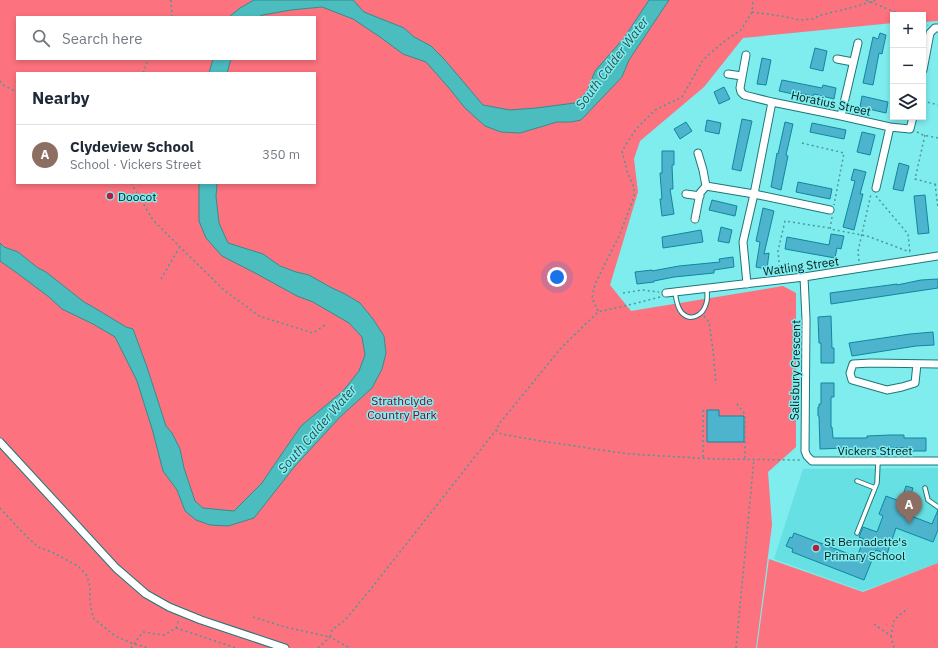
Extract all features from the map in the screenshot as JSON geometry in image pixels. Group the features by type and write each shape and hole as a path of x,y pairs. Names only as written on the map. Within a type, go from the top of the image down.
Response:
{"street":[{"path":"926,54 930,33 935,28 938,28"},
{"path":"840,116 858,43"},
{"name":"Horatius Street","path":"746,55 740,88 744,95 890,127 910,129"},
{"path":"838,59 853,62"},
{"path":"728,74 742,76"},
{"name":"Horatius Street","path":"747,284 743,242 772,102"},
{"path":"910,129 912,120"},
{"path":"876,188 890,127"},
{"path":"698,153 706,186"},
{"path":"706,186 754,194 830,210"},
{"path":"695,219 700,193 706,186"},
{"path":"686,194 700,196"},
{"name":"Watling Street","path":"663,295 675,292 804,277 938,256"},
{"name":"Salisbury Crescent","path":"804,277 806,319 804,451 812,461"},
{"path":"917,364 915,383 887,390 852,380 850,373 853,364 871,362 938,364"},
{"path":"0,442 116,568 146,594 169,607 284,648"},
{"name":"Vickers Street","path":"812,461 938,461"}],"lane":[{"path":"675,292 676,301 683,314 690,318 698,316 704,310 707,303 707,289"},
{"path":"857,533 878,480 878,461"},
{"path":"857,481 875,488"},
{"path":"925,488 928,500 938,507"}],"path":[{"path":"171,0 172,16"},
{"path":"598,312 592,298 595,284 620,234 634,198 634,187 627,171 622,151 636,129 655,110 682,96 703,60 722,43 741,30 752,12 753,0"},
{"path":"866,0 895,12"},
{"path":"752,12 800,20 812,19 821,15 876,0"},
{"path":"143,72 148,60"},
{"path":"0,81 3,85 16,92"},
{"path":"926,102 938,104"},
{"path":"910,129 938,138"},
{"path":"925,135 915,179 938,185"},
{"path":"802,143 844,153 830,228"},
{"path":"132,184 153,220 180,248 224,290 259,316 313,333 325,325"},
{"path":"935,184 938,208"},
{"path":"780,272 778,251 785,221 862,235 910,252 908,234 872,191 862,235 858,251 860,268"},
{"path":"161,279 180,248"},
{"path":"623,293 642,290 663,295"},
{"path":"318,648 330,637 332,630 345,620 370,590 496,430 498,424 561,348 598,312 663,295"},
{"path":"701,313 710,322 716,384"},
{"path":"737,404 745,414 745,459"},
{"path":"703,407 703,458"},
{"path":"496,430 501,434 541,442 629,454 716,459 812,461"},
{"path":"736,648 754,459"},
{"path":"0,508 38,547 52,552 79,567 87,576 90,587 90,601 93,618 115,636 134,644 149,648"},
{"path":"894,648 891,636 894,620 908,608"},
{"path":"131,648 143,632 164,635 176,628 182,612"},
{"path":"253,617 285,627 330,637 350,648"},
{"path":"874,624 891,636"},
{"path":"176,628 236,648"}],"shaded area":[{"path":"938,468 938,563 863,591 774,559 803,469"}],"green space":[{"name":"Strathclyde Country Park","path":"0,0 938,0 938,21 926,22 926,12 890,12 890,23 743,38 704,87 640,141 634,159 638,192 610,285 631,311 783,286 796,293 796,447 768,472 772,525 756,648 0,648"},
{"path":"769,559 863,592 938,563 938,648 757,648"}],"water":[{"name":"South Calder Water","path":"254,0 353,0 364,12 404,28 414,37 431,46 483,105 510,110 575,103 587,92 595,71 624,38 649,0 669,0 629,60 622,77 581,120 557,122 520,133 501,132 485,126 465,108 426,62 403,54 353,19 322,7 291,10 260,16 230,16"},
{"path":"213,60 231,60 227,72 209,72"},
{"name":"South Calder Water","path":"199,184 217,184 216,197 219,223 228,243 263,254 280,266 309,275 360,303 384,336 386,353 382,369 372,388 340,417 295,466 254,518 228,526 210,525 196,520 185,511 177,490 163,471 153,432 137,381 115,337 93,324 62,309 49,297 0,261 0,243 4,247 18,252 84,302 126,327 133,329 166,426 172,433 180,449 184,468 195,501 203,508 234,511 262,483 301,426 343,391 359,371 365,355 362,337 349,323 313,302 297,296 222,256 206,238 199,221"}],"building":[{"path":"880,33 886,35 882,54 879,53 873,85 863,83 873,37 878,39"},
{"path":"815,48 827,51 823,71 810,68"},
{"path":"762,58 771,60 766,85 757,84"},
{"path":"782,80 822,88 823,85 836,88 834,99 814,94 813,96 779,91"},
{"path":"724,87 730,99 719,104 714,92"},
{"path":"862,96 888,102 886,113 860,107"},
{"path":"742,119 752,121 741,171 732,169"},
{"path":"707,120 721,123 719,134 705,131"},
{"path":"686,122 692,131 680,139 674,129"},
{"path":"785,122 793,124 786,155 788,156 781,190 771,187 777,153 778,154"},
{"path":"812,123 846,130 844,139 810,132"},
{"path":"862,132 875,135 870,155 857,152"},
{"path":"662,151 674,151 674,165 672,165 673,189 670,189 674,214 662,216 660,199 662,199 660,173 662,173"},
{"path":"899,163 909,166 903,191 893,189"},
{"path":"854,169 866,172 860,194 863,194 854,230 843,227 855,181 851,180"},
{"path":"798,182 832,189 830,199 796,192"},
{"path":"925,195 929,233 918,234 914,196"},
{"path":"712,200 737,206 735,216 709,210"},
{"path":"763,208 774,211 764,254 769,253 767,269 756,267 760,242 756,241"},
{"path":"721,227 732,230 729,243 718,241"},
{"path":"701,230 703,242 663,248 662,237"},
{"path":"831,234 844,236 841,249 837,248 835,258 785,249 787,237 829,245"},
{"path":"733,257 734,267 714,270 714,273 674,277 637,284 635,272 720,262 719,259"},
{"path":"938,279 938,288 831,304 830,293"},
{"path":"831,316 834,363 821,363 821,343 819,343 818,317"},
{"path":"933,332 934,345 916,346 852,356 849,343 910,334"},
{"path":"821,383 834,383 834,397 831,397 831,427 833,438 867,438 867,436 904,435 904,438 926,438 926,451 911,451 911,448 880,447 880,449 858,449 858,451 844,451 844,448 820,449 818,407 819,404 821,404"},
{"path":"707,410 719,410 719,416 744,416 744,442 707,442"},
{"path":"906,486 913,488 909,500 902,498"},
{"path":"886,496 902,502 898,511 932,524 938,510 938,530 933,542 896,528 887,554 876,550 864,580 792,552 793,549 786,546 790,537 792,538 794,533 857,557 864,539 859,537 863,527 877,532 883,516 879,514"}],"place":[{"name":"Doocot","path":"110,196"},
{"name":"Clydeview School","path":"909,524"},
{"name":"St Bernadette's Primary School","path":"816,548"}]}
